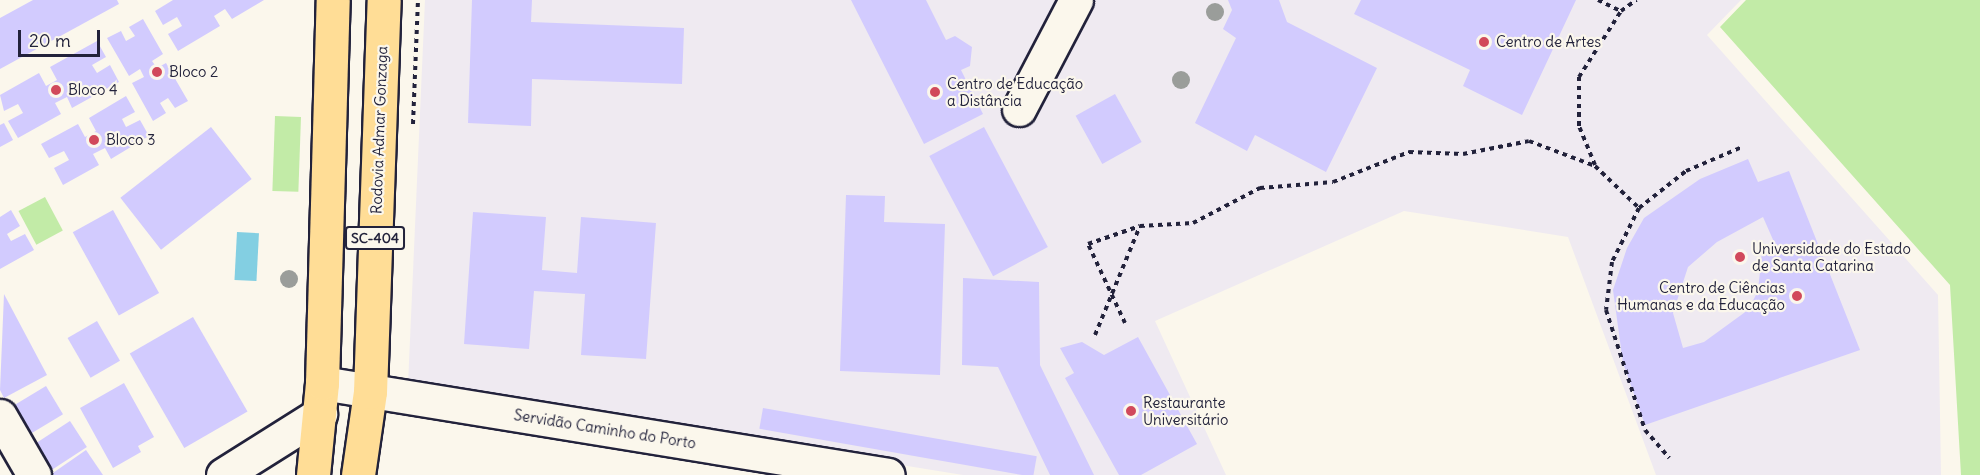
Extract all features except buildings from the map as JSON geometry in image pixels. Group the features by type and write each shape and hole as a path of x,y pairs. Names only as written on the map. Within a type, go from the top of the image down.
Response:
{"main road":[{"name":"SC-404","path":"313,475 321,398 333,0"},
{"name":"Rodovia Admar Gonzaga","path":"358,475 370,392 384,0"}],"street":[{"path":"1019,109 1076,0"},
{"name":"Servidão Caminho do Porto","path":"321,398 370,392 888,475"},
{"path":"223,475 321,398"},
{"path":"0,416 34,475"}],"path":[{"path":"1598,0 1621,11"},
{"path":"1595,166 1579,126 1579,77 1621,11 1636,0"},
{"path":"1125,323 1088,244 1140,226 1193,223 1260,188 1333,182 1409,152 1463,154 1529,141 1595,166 1639,208"},
{"path":"1670,458 1645,430 1606,310 1612,262 1639,208 1686,171 1742,147"},
{"path":"1095,336 1140,226"}],"shaded area":[{"path":"425,0 1741,0 1707,35 1938,295 1941,475 1656,475 1568,237 1404,211 1155,321 1226,475 963,475 408,385"}],"green space":[{"path":"1746,0 1980,0 1980,475 1961,475 1950,285 1720,27"},
{"path":"275,116 301,117 298,192 272,191"},
{"path":"45,197 63,231 36,245 19,211"}],"water":[{"path":"237,232 259,233 256,281 234,280"}],"place":[{"name":"Centro de Artes","path":"1484,42"},
{"name":"Bloco 2","path":"157,72"},
{"name":"Bloco 4","path":"56,90"},
{"name":"Centro de Educação a Distância","path":"935,92"},
{"name":"Bloco 3","path":"94,140"},
{"name":"Universidade do Estado de Santa Catarina","path":"1740,257"},
{"name":"Centro de Ciências Humanas e da Educação","path":"1797,296"},
{"name":"Restaurante Universitário","path":"1131,411"}]}
